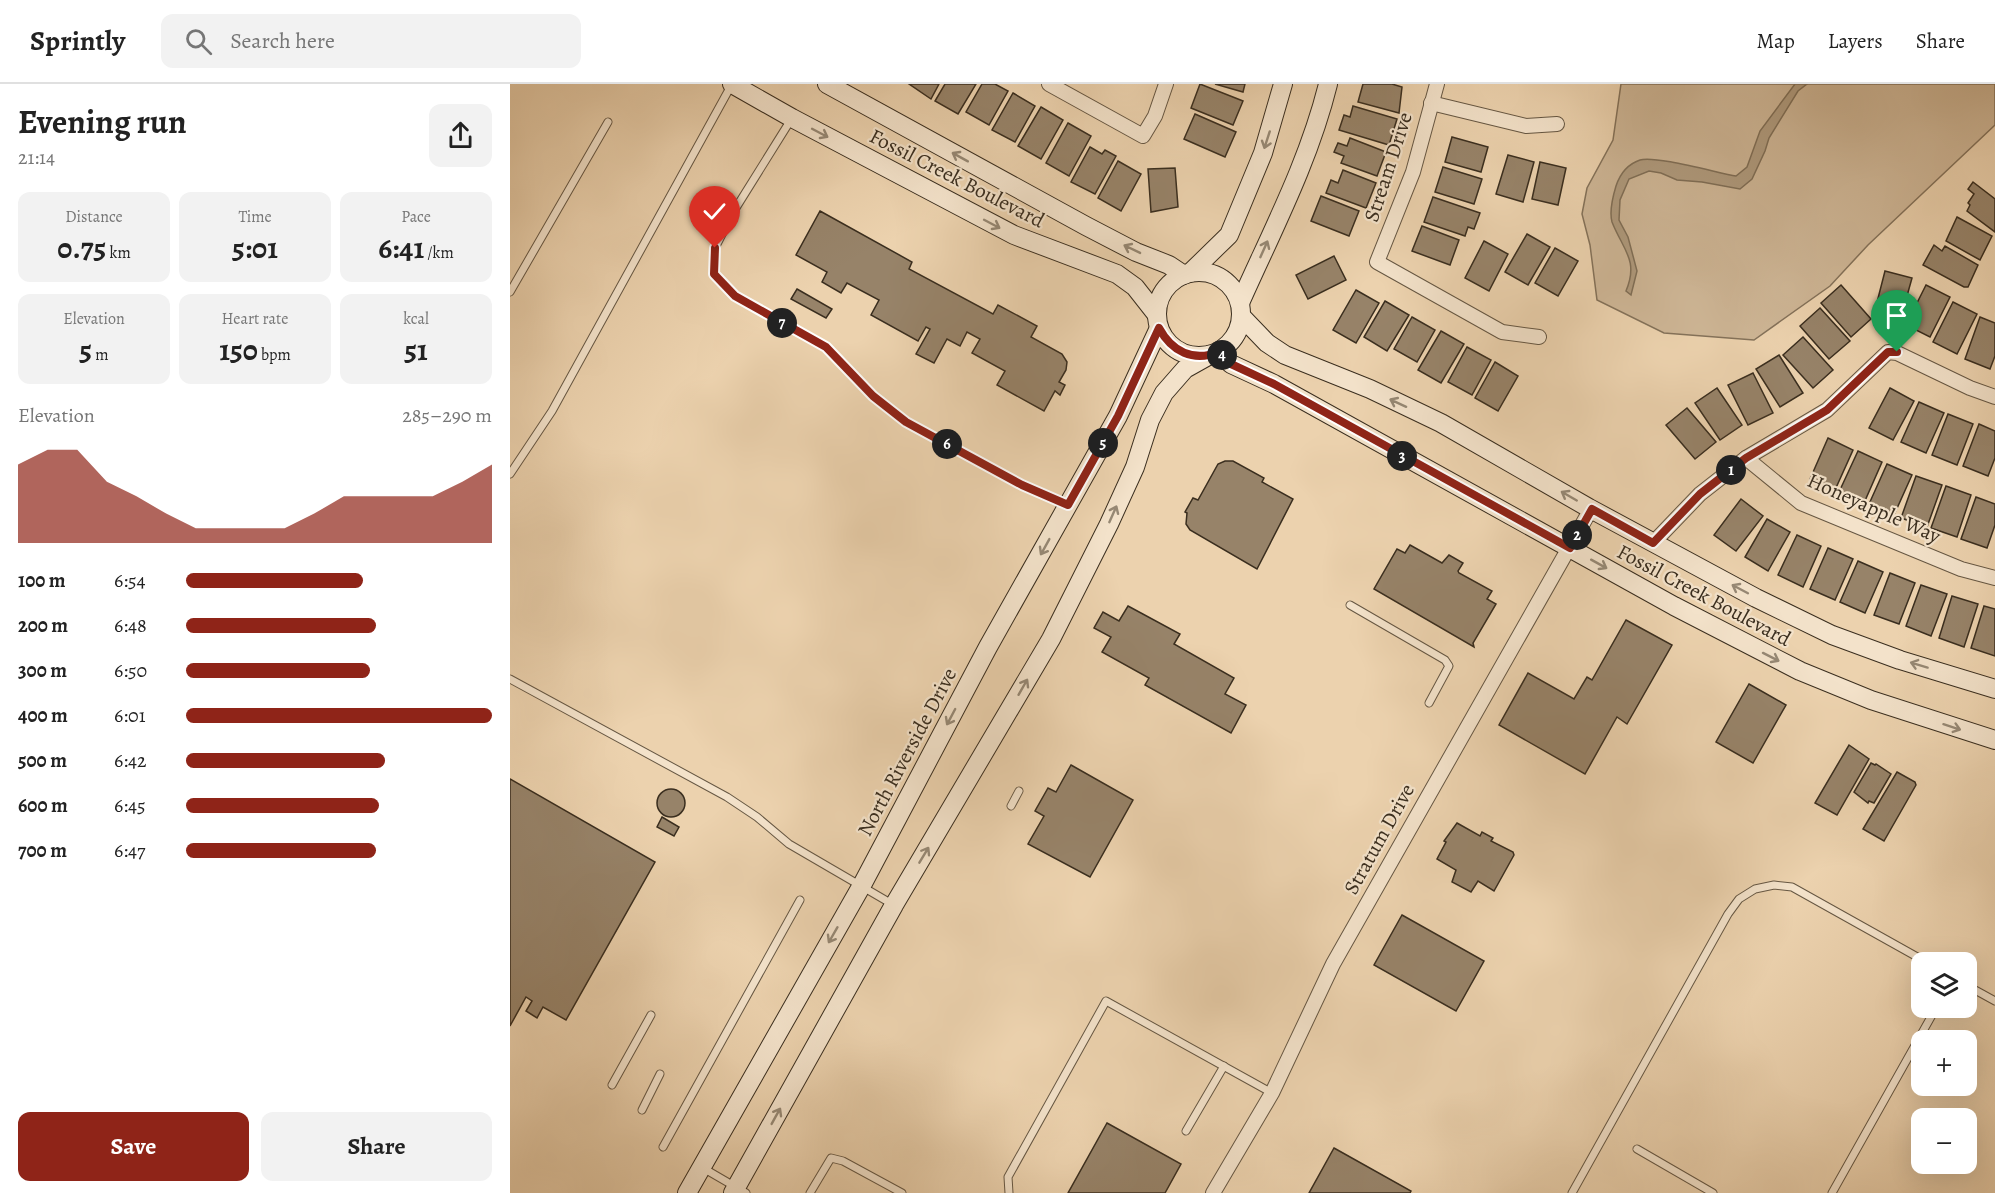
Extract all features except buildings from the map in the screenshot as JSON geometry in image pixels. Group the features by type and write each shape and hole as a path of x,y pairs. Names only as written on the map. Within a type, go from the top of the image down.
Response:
{"main road":[{"name":"Fossil Creek Boulevard","path":"732,84 1014,235 1117,274 1135,287 1158,321"},
{"name":"Fossil Creek Boulevard","path":"827,84 1086,226 1136,252 1187,274"},
{"path":"1215,353 1197,356 1185,354 1165,339 1158,321 1162,295 1175,280 1187,274 1229,235 1263,153 1283,84"},
{"path":"739,1191 894,905 1051,639 1109,524 1135,466 1150,420 1164,393 1185,369 1215,353 1235,337 1240,309 1295,183 1328,84"},
{"path":"1187,274 1202,273 1220,279 1234,291 1240,309"},
{"name":"Fossil Creek Boulevard","path":"1240,309 1267,343 1285,355 1370,389 1441,423 1653,543 1756,598 1832,634 1900,660 1995,689"},
{"name":"North Riverside Drive","path":"687,1193 862,885 988,647 1118,416 1158,321"},
{"name":"Fossil Creek Boulevard","path":"1215,353 1231,364 1274,384 1674,606 1800,671 1871,700 1995,740"}],"street":[{"path":"1049,84 1143,136 1155,116 1166,84"},
{"name":"Stream Drive","path":"1437,84 1413,172 1377,262 1502,332 1539,337"},
{"path":"1431,103 1526,126 1557,124"},
{"path":"1653,543 1700,494 1746,458 1827,410 1888,352 1897,352 1970,388 1995,397"},
{"name":"Honeyapple Way","path":"1746,458 1802,502 1961,569 1995,578"},
{"name":"Stratum Drive","path":"1213,1193 1272,1093 1333,964 1592,509"}],"lane":[{"path":"510,474 552,411 732,84"},
{"path":"792,118 734,211 715,248 714,274 735,296 826,347 873,396 906,422 1022,485 1068,505"},
{"path":"510,292 608,122"},
{"path":"1350,605 1445,660 1449,666 1429,704"},
{"path":"510,679 727,797 757,817 789,844 894,905"},
{"path":"1011,806 1020,791"},
{"path":"1572,1193 1728,914 1747,893 1764,886 1792,887 1911,954"},
{"path":"663,1147 800,900"},
{"path":"1977,991 1995,1001"},
{"path":"1009,1193 1008,1178 1106,1001 1272,1093"},
{"path":"612,1085 651,1015"},
{"path":"1832,1193 1930,1018"},
{"path":"1186,1131 1224,1066"},
{"path":"642,1110 660,1074"},
{"path":"1637,1149 1713,1193"},
{"path":"810,1193 831,1158 843,1161 902,1193"},
{"path":"701,1167 739,1191"}],"shaded area":[{"path":"1621,84 1995,84 1995,125 1868,245 1830,286 1754,340 1664,333 1597,300 1590,245 1582,214 1587,188 1613,140"},
{"path":"1795,84 1807,84 1798,91 1769,138 1752,179 1740,189 1677,180 1649,171 1629,179 1620,200 1619,220 1628,237 1637,271 1631,295 1626,291 1631,271 1628,255 1611,218 1614,194 1622,174 1636,162 1647,159 1736,176 1747,167 1760,131"}],"route":[{"path":"715,248 714,274 735,296 826,347 873,396 906,422 1022,485 1068,505 1118,416 1159,328 1174,348 1185,354 1197,356 1219,352 1231,364 1274,384 1570,548 1592,509 1653,543 1700,494 1746,458 1827,410 1888,352 1897,352"}]}
